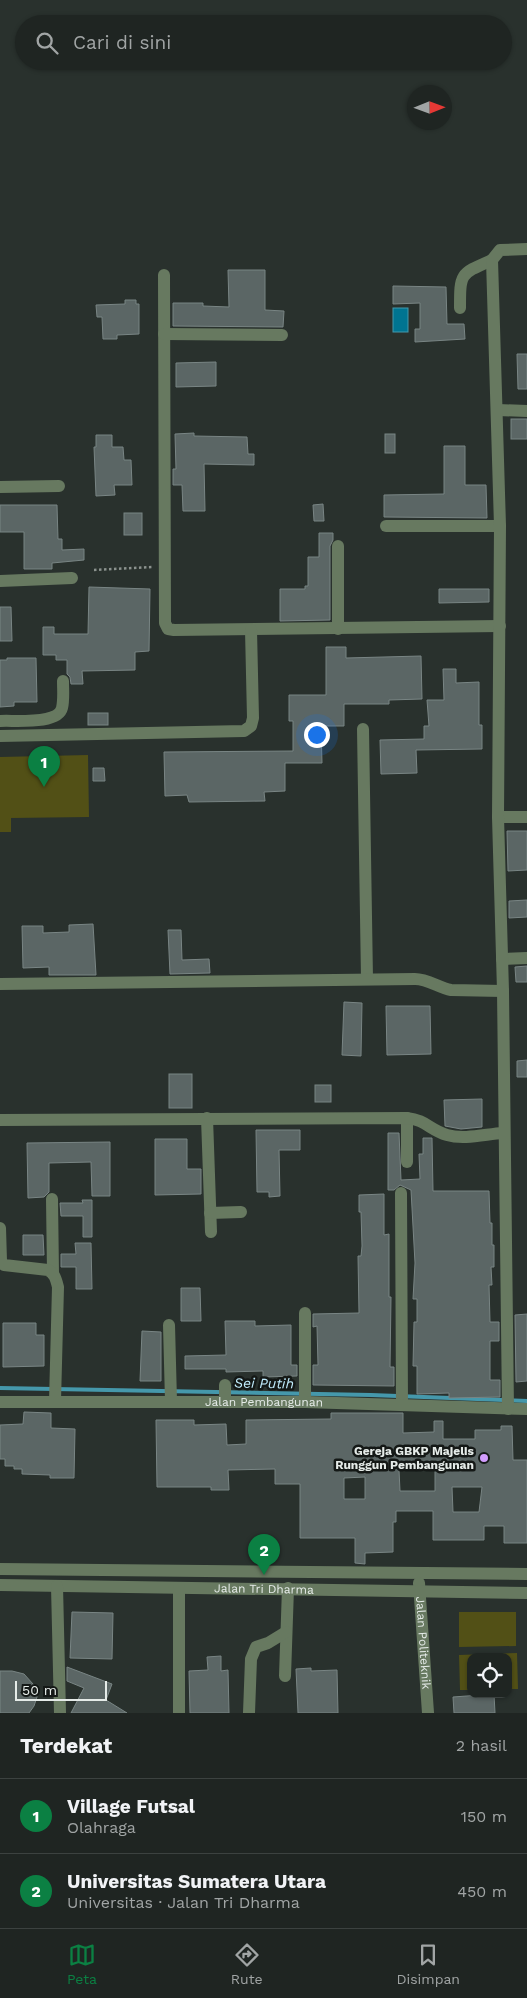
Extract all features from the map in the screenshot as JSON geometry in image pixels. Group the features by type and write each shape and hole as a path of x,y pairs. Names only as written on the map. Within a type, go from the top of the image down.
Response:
{"street":[{"path":"460,308 460,282 465,273 492,260 500,250 527,249"},
{"path":"492,260 500,526 498,817 503,991 508,1402"},
{"path":"164,275 165,623 168,629 251,630 500,626"},
{"path":"164,334 282,335"},
{"path":"498,410 527,410"},
{"path":"0,486 59,486"},
{"path":"386,526 500,526"},
{"path":"338,546 338,629"},
{"path":"0,581 72,578"},
{"path":"0,736 244,731 251,726 253,718 251,630"},
{"path":"0,720 48,720 57,716 62,710 63,681"},
{"path":"363,729 367,979"},
{"path":"498,817 527,817"},
{"path":"502,959 527,958"},
{"path":"0,984 420,979 442,989 503,991"},
{"path":"207,1118 211,1232"},
{"path":"0,1120 407,1118 422,1120 435,1130 448,1136 504,1133"},
{"path":"407,1118 408,1162"},
{"path":"401,1193 402,1399"},
{"path":"52,1200 53,1273 58,1287 56,1393"},
{"path":"210,1213 241,1212"},
{"path":"0,1228 1,1261 4,1265 48,1270 53,1273"},
{"path":"305,1313 305,1397"},
{"path":"169,1325 171,1399"},
{"name":"Jalan Pembangunan","path":"0,1402 56,1393 171,1399 225,1393 508,1402 527,1409"},
{"name":"Jalan Tri Dharma","path":"0,1569 527,1574"},
{"path":"60,1713 64,1586 69,1570"},
{"name":"Jalan Politeknik","path":"418,1572 428,1713"},
{"name":"Jalan Tri Dharma","path":"0,1585 527,1592"},
{"path":"179,1588 179,1713"},
{"path":"285,1676 288,1588"},
{"path":"249,1713 251,1658 256,1647 286,1632"}],"path":[{"path":"94,570 165,566"}],"shaded area":[{"path":"88,755 89,817 11,818 11,832 0,832 0,757"},
{"path":"459,1612 516,1612 516,1646 459,1647"},
{"path":"512,1653 517,1653 518,1689 512,1689"},
{"path":"459,1655 467,1655 467,1690 460,1690"}],"water":[{"path":"393,308 408,308 408,332 393,332"}],"building":[{"path":"228,270 265,270 265,310 284,311 283,327 173,326 173,303 203,303 203,306 229,307"},
{"path":"393,286 446,287 447,324 464,324 465,339 415,342 415,329 420,329 420,303 393,304"},
{"path":"125,300 136,300 136,304 139,304 139,334 117,335 117,339 103,339 102,317 97,317 96,305 125,304"},
{"path":"517,354 527,354 527,389 518,389"},
{"path":"216,362 216,386 176,387 176,363"},
{"path":"511,419 527,419 527,439 511,439"},
{"path":"194,433 194,436 247,437 248,454 254,454 254,465 204,464 205,511 183,511 182,485 173,485 173,469 176,469 175,434"},
{"path":"385,434 395,434 395,453 385,453"},
{"path":"96,435 112,435 112,447 123,447 124,460 131,460 132,485 114,485 115,495 96,496 94,447 96,447"},
{"path":"444,446 465,446 465,485 486,485 487,518 384,517 384,495 444,494"},
{"path":"323,504 324,521 314,521 313,505"},
{"path":"0,505 57,505 58,539 62,539 62,550 84,549 84,560 52,563 52,569 24,569 24,532 0,532"},
{"path":"124,513 142,513 142,535 124,535"},
{"path":"319,533 333,533 333,540 330,546 330,620 280,621 280,589 305,589 305,586 308,586 308,557 319,557"},
{"path":"89,587 150,589 149,651 135,652 135,670 82,671 83,684 71,684 70,677 67,674 67,660 56,660 56,655 43,655 43,627 54,627 54,634 88,634"},
{"path":"439,589 489,589 489,602 439,603"},
{"path":"0,607 11,607 12,641 0,641"},
{"path":"326,647 346,647 346,658 421,656 422,699 389,700 389,704 344,704 344,726 321,726 322,763 285,763 285,791 264,792 265,801 189,802 187,795 165,796 164,752 293,751 293,721 289,721 289,695 326,695"},
{"path":"7,658 36,658 37,702 14,702 14,706 0,707 0,660 7,660"},
{"path":"443,669 456,669 456,683 479,682 479,725 482,725 482,749 416,750 417,773 381,774 380,740 424,739 424,726 429,726 427,700 444,700"},
{"path":"88,713 108,713 108,725 88,725"},
{"path":"93,768 104,768 105,781 93,781"},
{"path":"507,831 527,831 527,870 508,871"},
{"path":"527,900 527,917 509,918 509,901"},
{"path":"93,924 96,975 49,975 49,967 23,968 22,926 43,926 43,933 69,932 69,925"},
{"path":"168,930 181,930 182,960 209,959 210,973 170,974"},
{"path":"527,966 527,982 516,982 515,967"},
{"path":"344,1002 362,1003 361,1056 342,1055"},
{"path":"386,1006 430,1006 431,1054 387,1055"},
{"path":"527,1060 527,1077 517,1077 517,1061"},
{"path":"169,1074 192,1074 192,1108 169,1108"},
{"path":"315,1085 331,1085 331,1102 315,1102"},
{"path":"482,1099 482,1127 461,1129 445,1126 444,1100"},
{"path":"256,1130 300,1130 300,1150 279,1150 280,1196 269,1197 269,1192 257,1192"},
{"path":"388,1133 399,1133 401,1180 420,1179 419,1154 423,1154 423,1138 432,1138 433,1191 489,1191 492,1245 494,1245 494,1267 491,1267 492,1285 489,1285 490,1322 499,1322 499,1341 490,1341 490,1380 500,1380 500,1397 449,1398 449,1393 417,1394 417,1366 413,1366 414,1322 417,1322 417,1299 413,1299 415,1263 411,1190 400,1185 394,1190 388,1190"},
{"path":"155,1139 187,1139 187,1169 201,1169 201,1194 155,1195"},
{"path":"110,1142 110,1196 92,1196 91,1162 49,1163 49,1192 44,1197 28,1198 27,1143"},
{"path":"384,1194 384,1235 389,1234 389,1297 391,1297 390,1367 394,1367 394,1386 313,1385 313,1365 318,1365 317,1326 313,1327 313,1314 359,1313 358,1256 361,1256 362,1246 359,1195"},
{"path":"82,1200 92,1200 92,1237 83,1237 83,1216 61,1216 60,1203 83,1203"},
{"path":"23,1235 43,1235 44,1255 23,1255"},
{"path":"75,1243 91,1243 92,1289 76,1289 76,1267 61,1267 61,1254 76,1254"},
{"path":"181,1288 200,1288 201,1321 181,1321"},
{"path":"527,1314 527,1381 516,1382 515,1315"},
{"path":"225,1321 255,1321 255,1326 291,1325 291,1365 297,1365 297,1376 263,1377 263,1371 226,1372 226,1369 185,1369 185,1356 226,1355"},
{"path":"3,1323 36,1323 36,1335 44,1335 44,1366 3,1367"},
{"path":"142,1331 161,1332 161,1381 140,1381"},
{"path":"24,1412 51,1413 51,1428 75,1429 74,1478 50,1478 50,1475 22,1474 22,1469 14,1469 14,1466 5,1466 5,1459 0,1459 0,1425 23,1424"},
{"path":"331,1413 403,1413 403,1433 434,1432 434,1421 443,1421 443,1439 475,1439 475,1430 501,1430 501,1426 512,1426 513,1460 527,1460 527,1543 504,1543 504,1526 484,1526 484,1540 433,1540 433,1511 396,1511 396,1522 393,1522 393,1552 365,1553 365,1564 355,1563 355,1538 300,1538 300,1484 275,1484 275,1469 228,1470 229,1490 211,1490 211,1487 157,1487 156,1420 194,1420 194,1425 226,1424 227,1445 246,1444 246,1420 331,1419","holes":["399,1470 435,1470 435,1491 400,1491","365,1477 365,1499 344,1499 344,1478","452,1487 482,1487 479,1512 453,1512"]},
{"path":"72,1612 113,1613 112,1659 70,1658"},
{"path":"221,1656 221,1671 228,1670 229,1713 190,1713 189,1671 208,1670 207,1657"},
{"path":"67,1667 112,1684 106,1700 127,1713 71,1713 84,1688 67,1681"},
{"path":"311,1668 311,1671 337,1670 338,1713 298,1713 296,1669"},
{"path":"0,1671 24,1674 33,1684 37,1697 29,1713 0,1713"},
{"path":"453,1697 494,1698 495,1713 454,1713"}],"waterway":[{"name":"Sei Putih","path":"0,1388 371,1395 527,1401"}],"place":[{"name":"Village Futsal","path":"44,787"},
{"name":"Gereja GBKP Majelis Runggun Pembangunan","path":"484,1458"},
{"name":"Universitas Sumatera Utara","path":"264,1575"}]}
